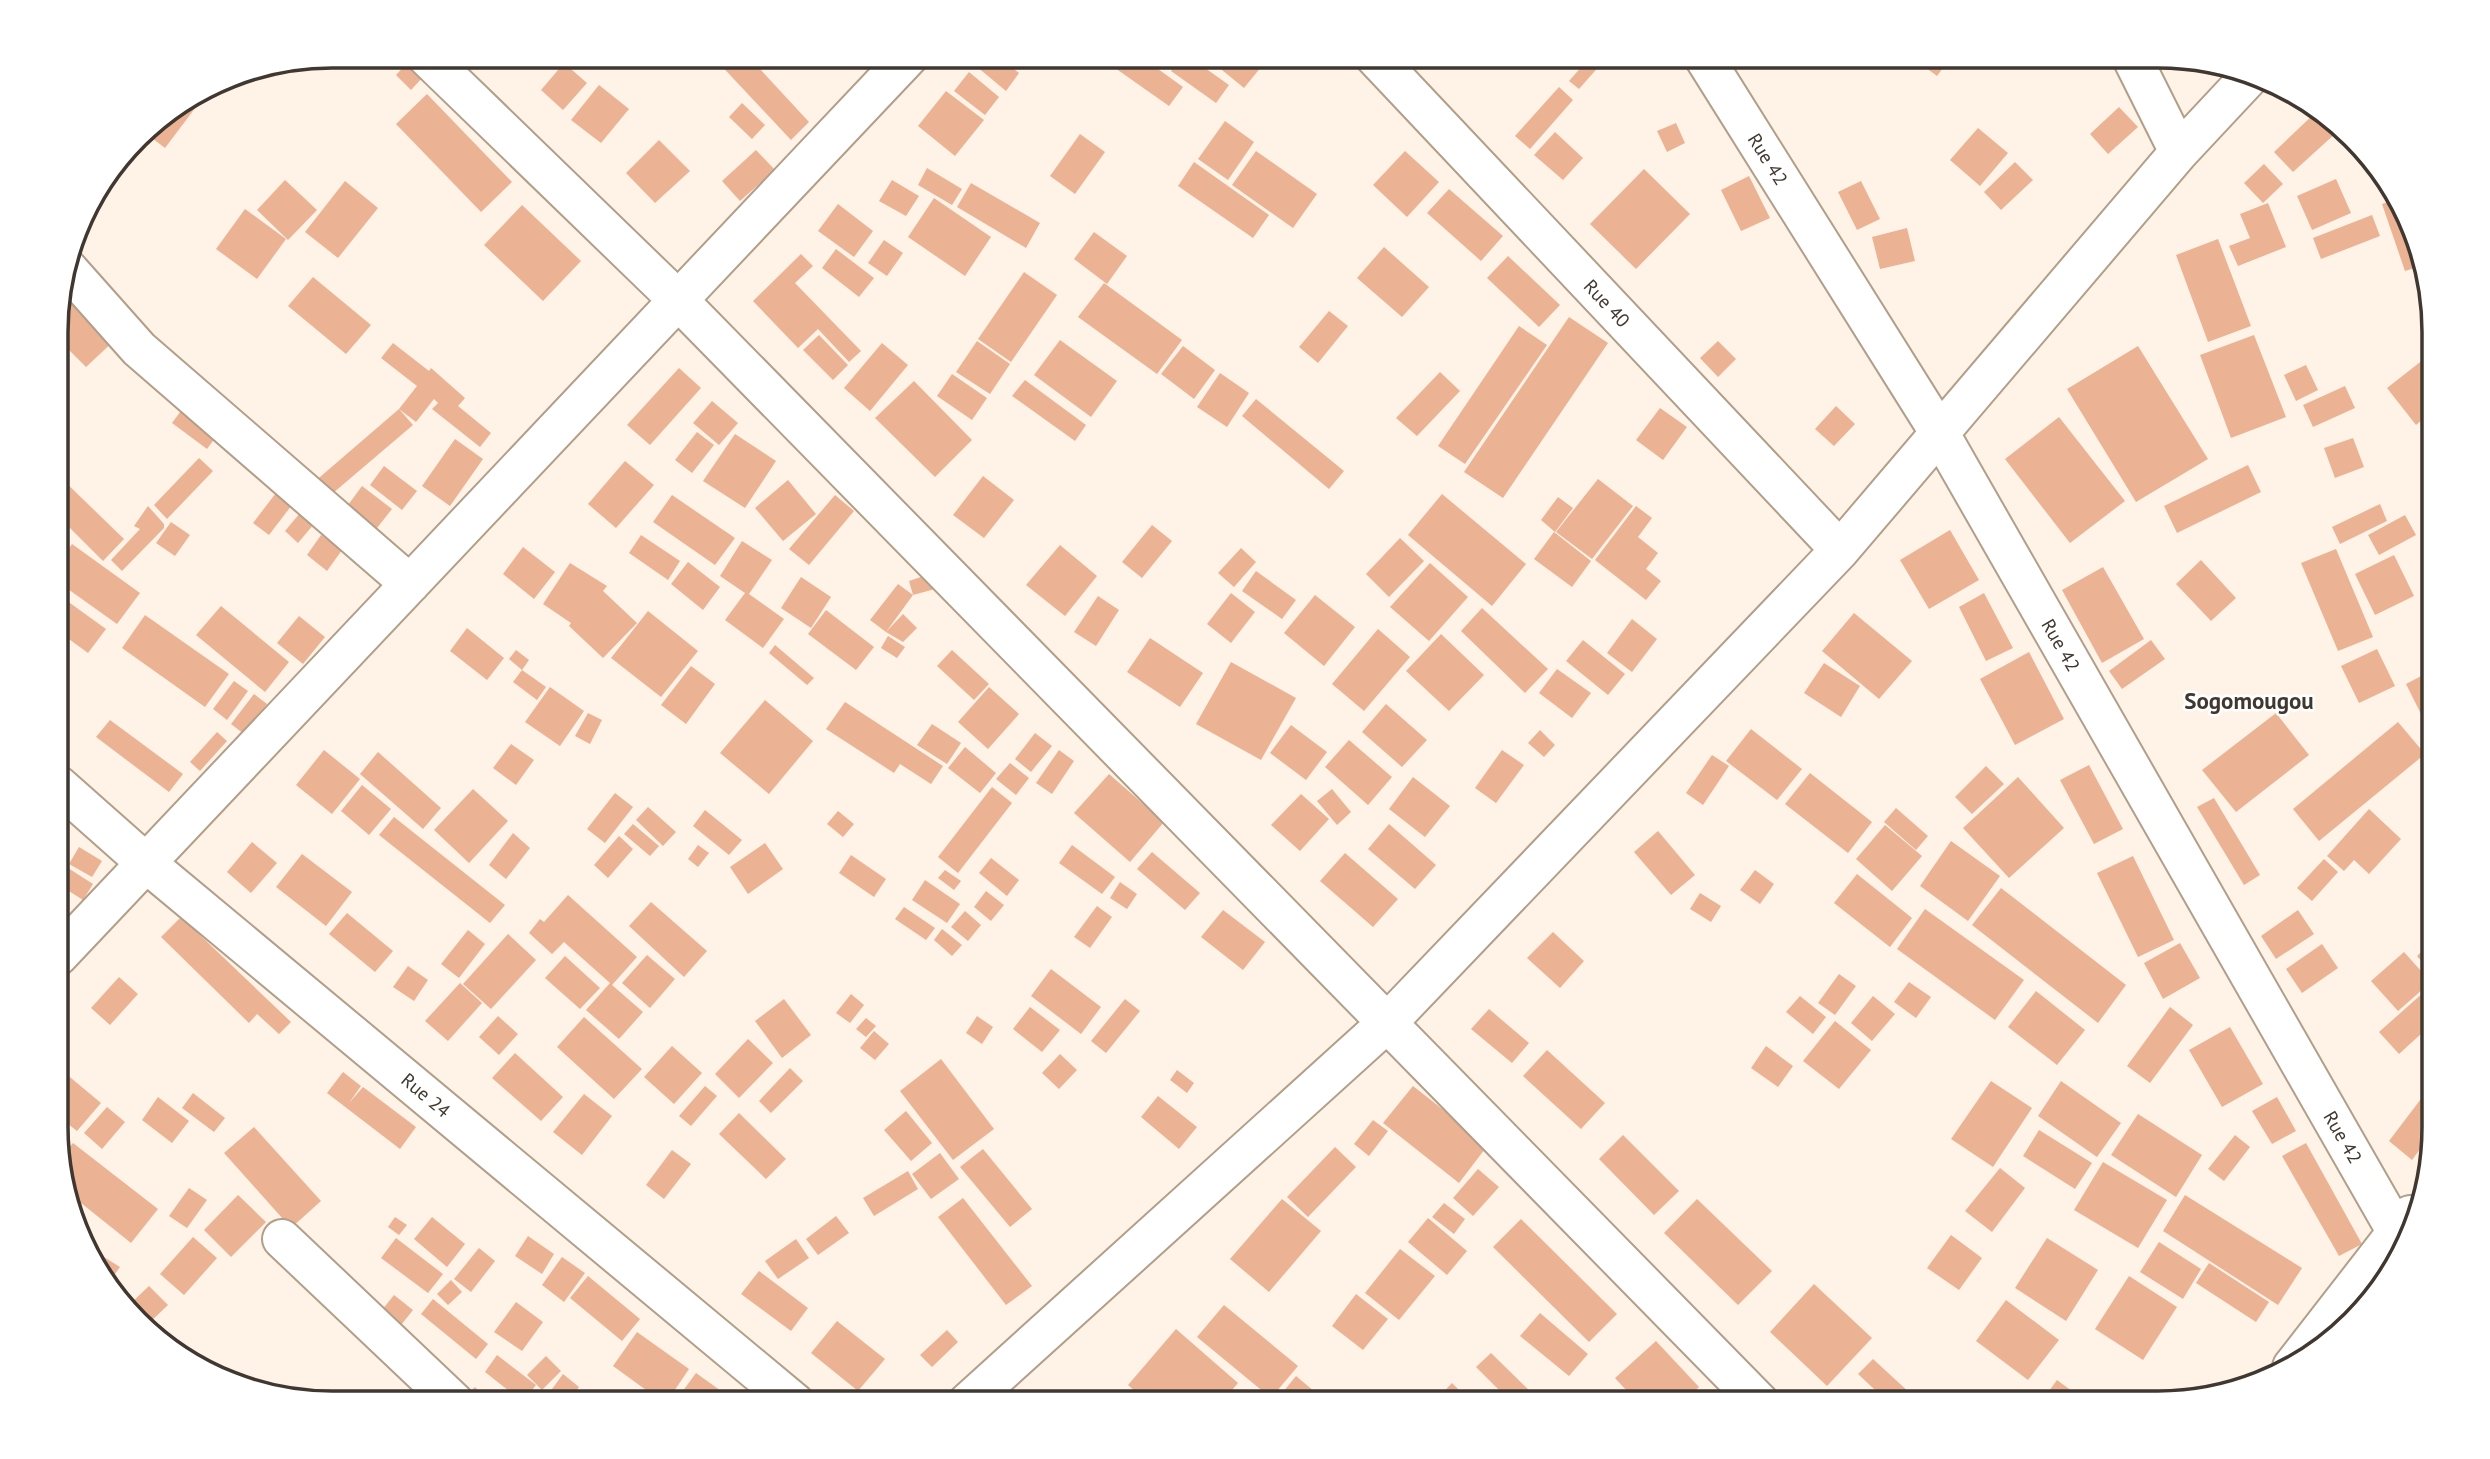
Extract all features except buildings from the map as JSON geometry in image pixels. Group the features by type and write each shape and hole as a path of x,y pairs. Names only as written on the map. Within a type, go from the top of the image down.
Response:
{"street":[{"path":"438,68 679,301 1748,1391"},
{"path":"68,945 898,68"},
{"name":"Rue 40","path":"1385,68 1840,550"},
{"name":"Rue 42","path":"1711,68 1939,432 2403,1224"},
{"path":"2137,68 2179,152"},
{"path":"980,1391 1388,1022 1840,550 2179,152 2244,83"},
{"path":"74,276 139,349 410,584"},
{"name":"Rue 24","path":"68,794 146,863 781,1391"},
{"path":"282,1239 442,1391"},
{"path":"2316,1337 2396,1239"}],"district":[{"name":"Sogomougou","path":"2249,701"}]}
